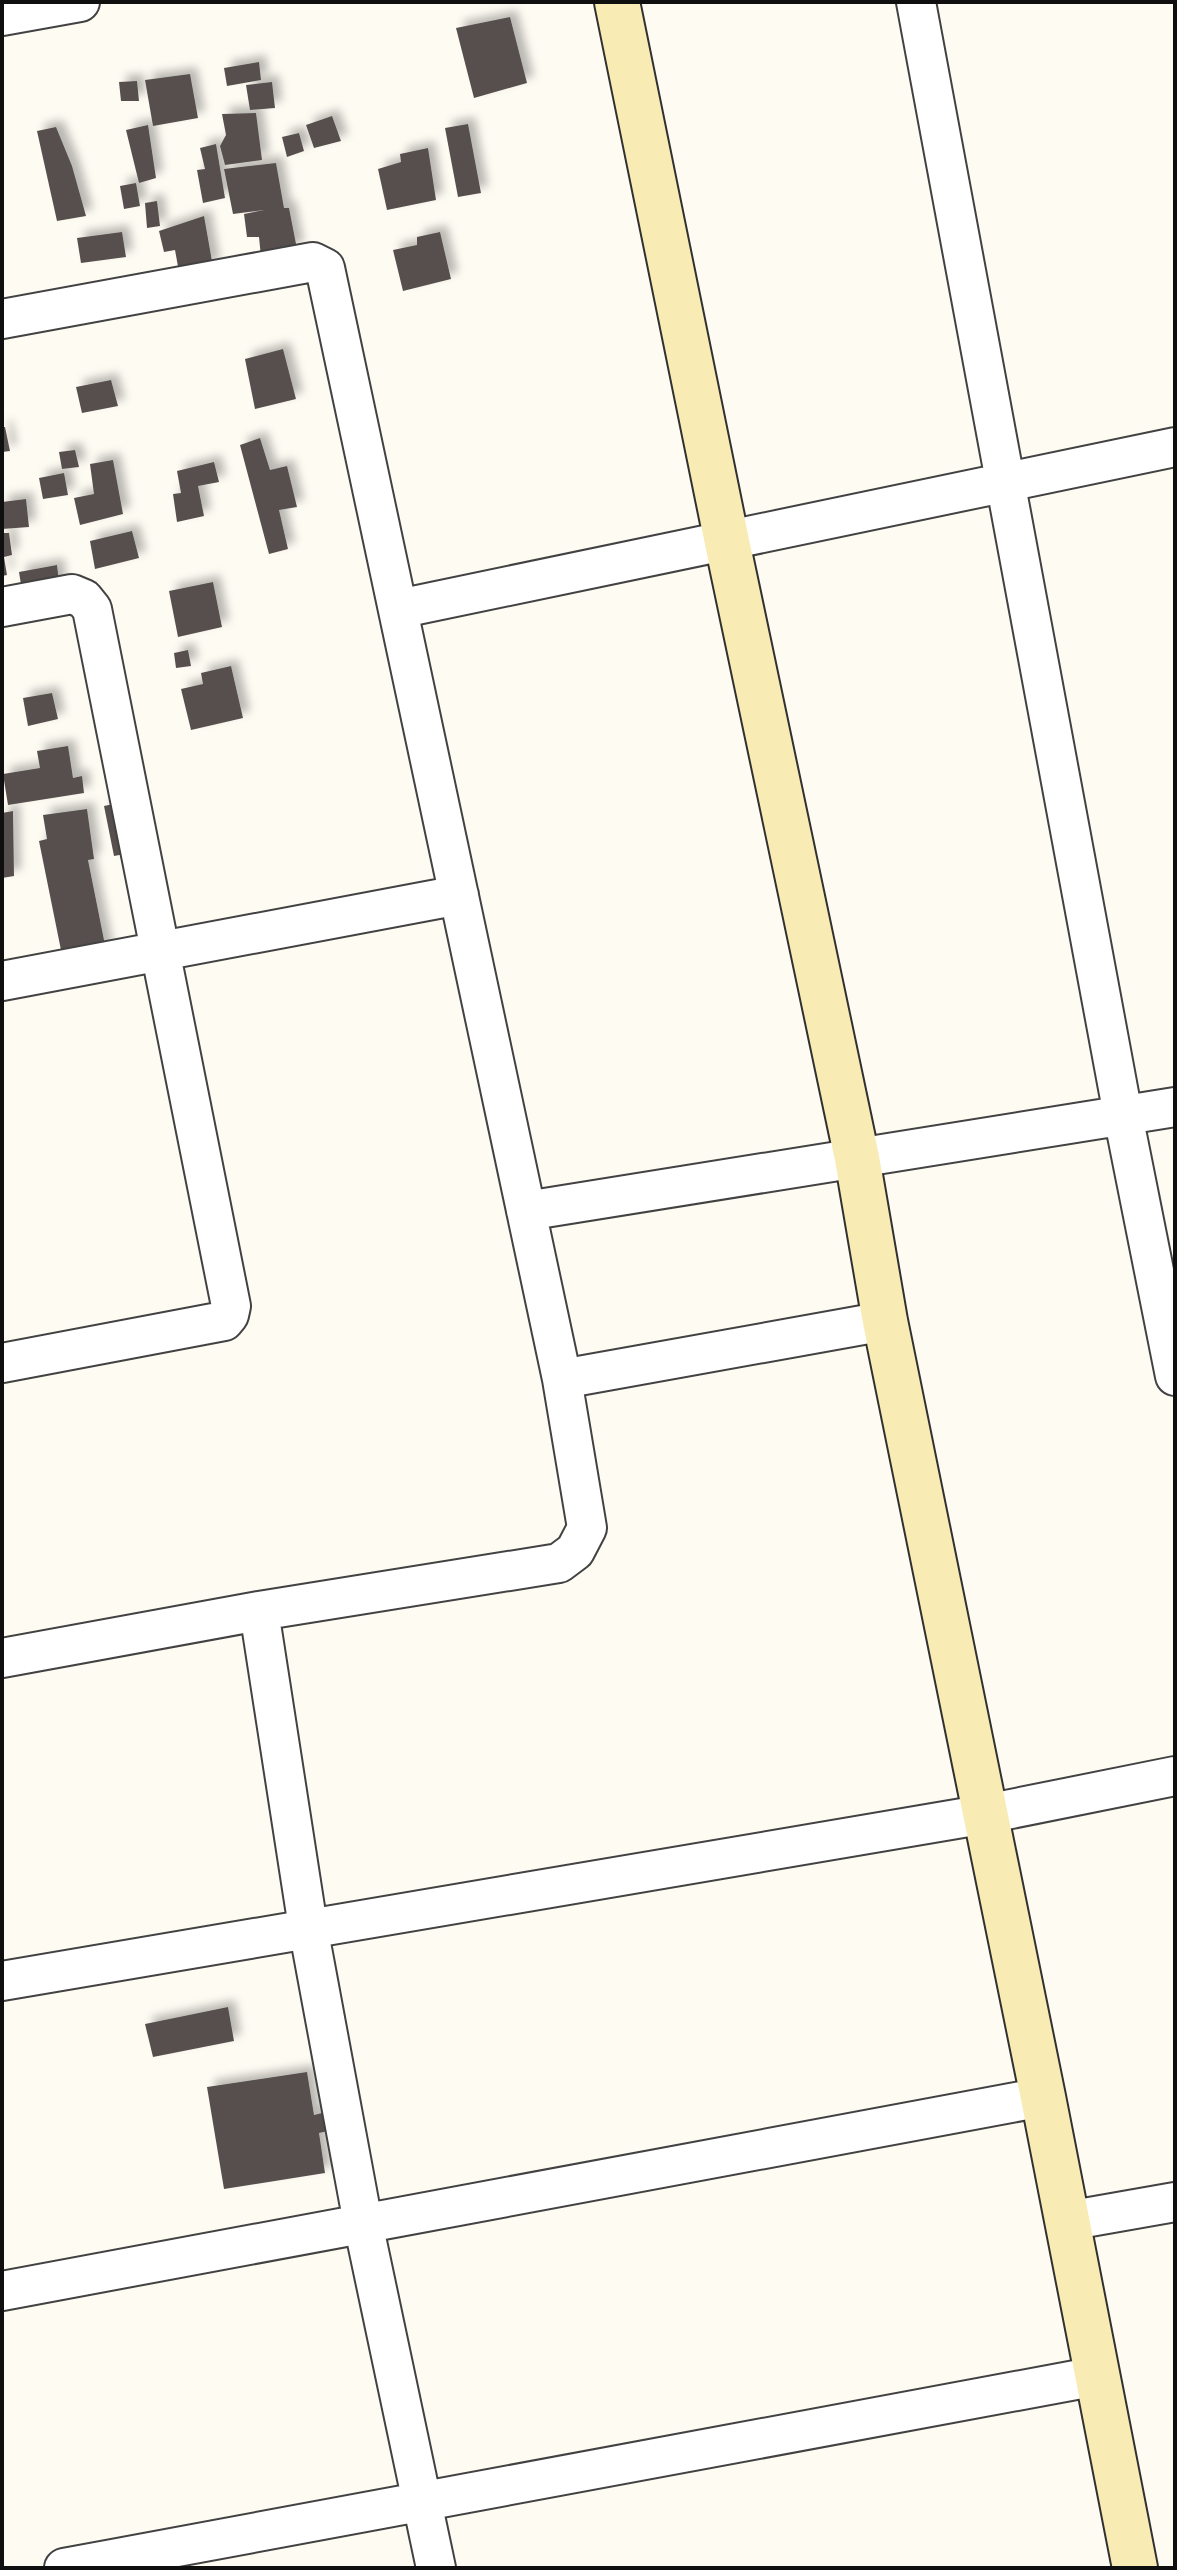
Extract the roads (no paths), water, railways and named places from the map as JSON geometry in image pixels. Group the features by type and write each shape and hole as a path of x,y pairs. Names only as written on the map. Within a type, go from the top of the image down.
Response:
{"street":[{"path":"2,16 80,2"},
{"path":"617,2 857,1158 885,1321 1135,2568"},
{"path":"916,2 1123,1115 1175,1376"},
{"path":"2,318 313,262 325,268 562,1379 587,1528 575,1551 559,1563 259,1611 2,1658"},
{"path":"398,609 1175,447"},
{"path":"2,607 72,594 84,599 92,609 231,1306 224,1321 2,1363"},
{"path":"2,981 459,895"},
{"path":"526,1211 1175,1107"},
{"path":"562,1379 885,1321"},
{"path":"259,1611 308,1927 363,2223 436,2568"},
{"path":"2,1981 986,1814 1175,1776"},
{"path":"3,2285 363,2223 1043,2097"},
{"path":"1067,2221 1175,2202"},
{"path":"64,2568 1097,2376"}]}
